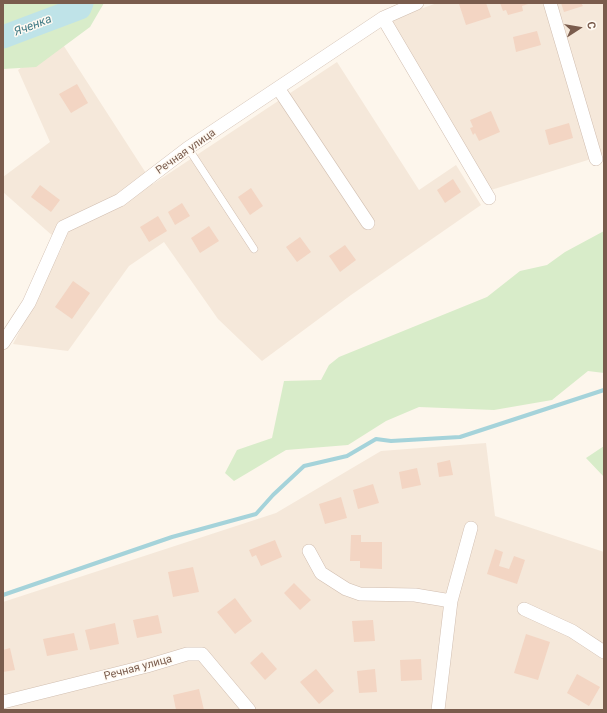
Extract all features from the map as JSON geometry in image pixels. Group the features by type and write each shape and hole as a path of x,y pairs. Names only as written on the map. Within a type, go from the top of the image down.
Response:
{"street":[{"name":"Речная улица","path":"3,343 29,303 63,228 120,200 188,148 382,18 417,3"},
{"path":"550,3 596,158"},
{"path":"382,18 489,198"},
{"path":"278,88 368,223"},
{"path":"438,710 451,601 471,528"},
{"path":"309,551 321,573 346,589 360,594 415,595 451,601"},
{"path":"524,610 572,632 604,652"},
{"name":"Речная улица","path":"3,702 147,666 187,654 202,654 221,675 248,710"}],"lane":[{"path":"188,148 254,249"}],"shaded area":[{"path":"437,3 604,3 604,155 491,190 390,20"},
{"path":"60,40 153,184 337,62 419,190 456,165 481,205 351,295 262,361 218,319 164,242 129,266 68,351 13,344 63,245 3,192 3,177 50,142 18,70"},
{"path":"486,443 495,516 604,552 604,710 3,710 3,602 276,513 381,451"}],"green space":[{"path":"3,3 104,3 90,27 36,67 3,69"},
{"path":"604,231 604,373 588,371 552,400 494,410 419,407 386,421 348,445 286,450 234,481 225,473 237,450 272,438 284,381 321,380 329,365 339,357 487,297 520,271 547,265 565,252"},
{"path":"604,446 604,477 586,458"}],"building":[{"path":"486,3 491,17 466,25 459,4"},
{"path":"500,3 531,3 522,6 523,11 508,15 506,10 503,11"},
{"path":"561,3 581,3 583,6 564,12"},
{"path":"537,31 541,45 516,52 513,37"},
{"path":"77,84 88,103 71,113 59,94"},
{"path":"491,111 500,132 479,141 475,133 473,135 470,128 473,127 470,120"},
{"path":"569,123 573,138 549,145 545,130"},
{"path":"453,179 461,192 445,203 437,190"},
{"path":"40,185 60,200 51,212 31,197"},
{"path":"251,188 263,206 250,215 238,197"},
{"path":"182,203 190,216 175,225 168,212"},
{"path":"158,216 167,231 149,242 140,227"},
{"path":"209,226 219,241 200,253 191,238"},
{"path":"300,237 311,252 297,262 286,247"},
{"path":"345,245 356,260 340,272 329,256"},
{"path":"73,281 90,293 72,319 55,307"},
{"path":"450,460 453,475 439,477 437,463"},
{"path":"417,468 421,485 402,489 399,472"},
{"path":"373,484 379,503 358,509 353,490"},
{"path":"341,497 347,518 325,524 319,504"},
{"path":"351,535 361,535 361,542 382,542 382,569 360,568 360,561 350,561"},
{"path":"275,540 282,557 261,566 256,555 252,557 249,550"},
{"path":"495,549 503,552 499,566 509,569 514,556 525,560 517,584 487,574"},
{"path":"193,567 199,592 173,597 168,572"},
{"path":"294,583 311,600 300,610 284,593"},
{"path":"235,598 252,621 235,634 217,612"},
{"path":"158,615 162,633 137,638 133,620"},
{"path":"373,620 375,641 354,642 352,621"},
{"path":"115,623 119,644 90,650 85,630"},
{"path":"74,633 78,650 47,656 43,639"},
{"path":"526,634 550,642 538,680 514,673"},
{"path":"10,648 15,670 3,672 3,650"},
{"path":"262,652 277,669 265,680 250,663"},
{"path":"421,659 422,680 401,681 400,660"},
{"path":"316,669 334,691 319,704 300,682"},
{"path":"375,669 377,692 359,693 357,671"},
{"path":"577,674 600,687 589,706 567,693"},
{"path":"199,689 204,710 176,710 173,695"}],"waterway":[{"name":"Яченка","path":"3,37 80,8 82,3"},
{"path":"3,595 172,537 256,514 273,495 304,466 347,456 376,439 391,441 460,437 604,390"}]}
